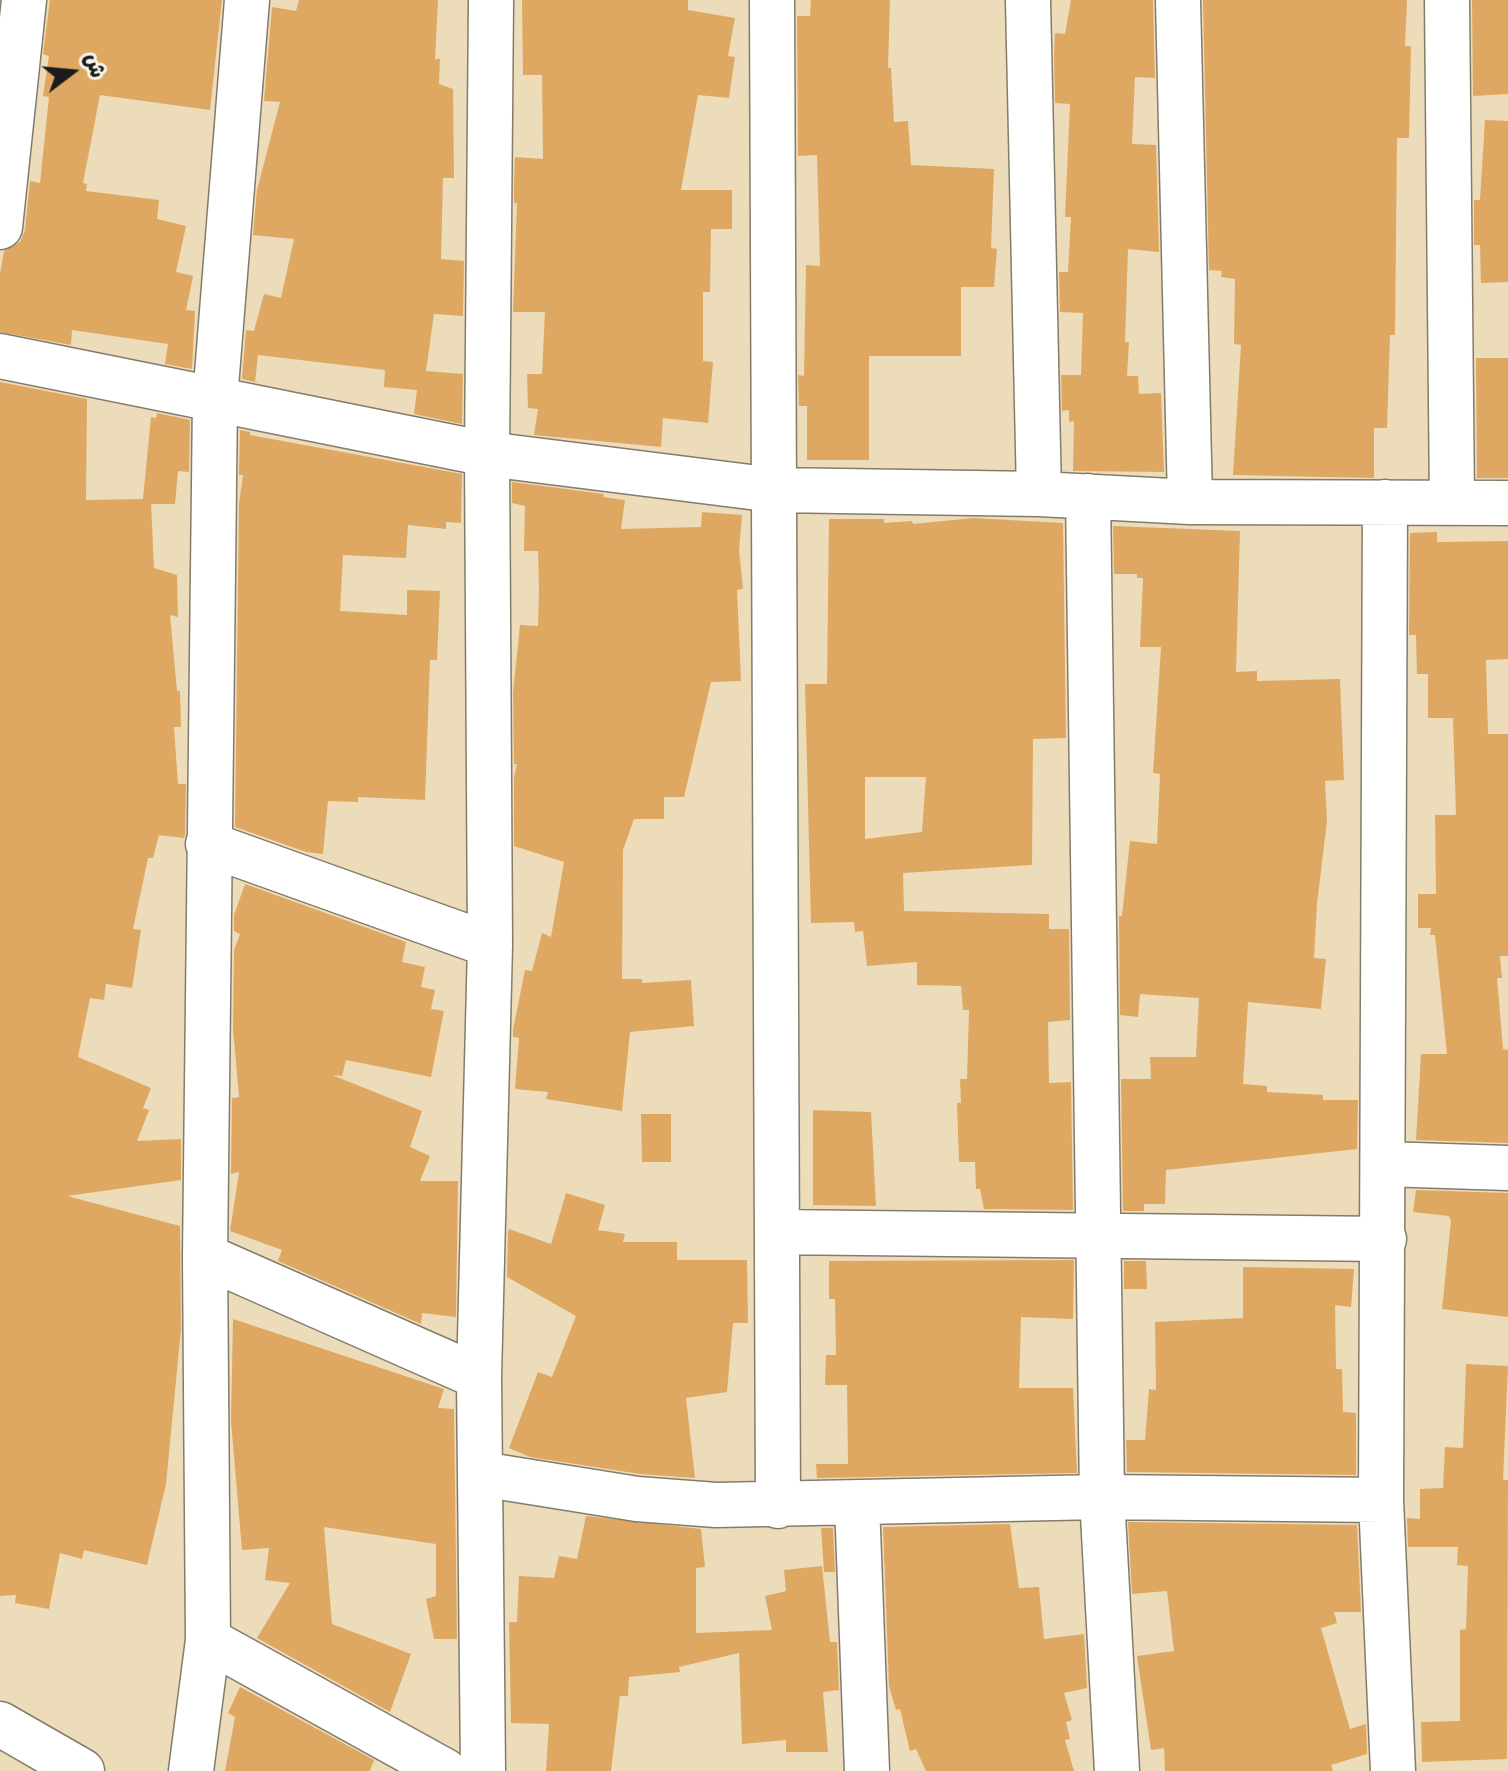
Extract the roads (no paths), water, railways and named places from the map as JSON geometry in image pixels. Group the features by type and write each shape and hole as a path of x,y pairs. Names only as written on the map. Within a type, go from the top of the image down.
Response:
{"street":[{"path":"1,210 24,0"},
{"path":"191,1771 208,1640 205,1256 215,399 247,0"},
{"path":"483,1771 479,1377 490,945 487,454 491,0"},
{"path":"772,0 778,1506"},
{"path":"1028,0 1039,494"},
{"path":"1178,0 1190,502"},
{"path":"1447,0 1452,503"},
{"path":"0,356 487,454 774,490 1039,494 1190,502 1508,503"},
{"path":"1088,496 1102,1497 1117,1771"},
{"path":"1385,502 1381,1500 1393,1771"},
{"path":"208,844 490,945"},
{"path":"1384,1164 1508,1168"},
{"path":"777,1232 1384,1239"},
{"path":"205,1256 479,1377"},
{"path":"481,1474 679,1504 778,1506 1102,1497 1381,1500"},
{"path":"857,1503 867,1771"},
{"path":"208,1640 445,1771"},
{"path":"0,1724 82,1771"}]}
